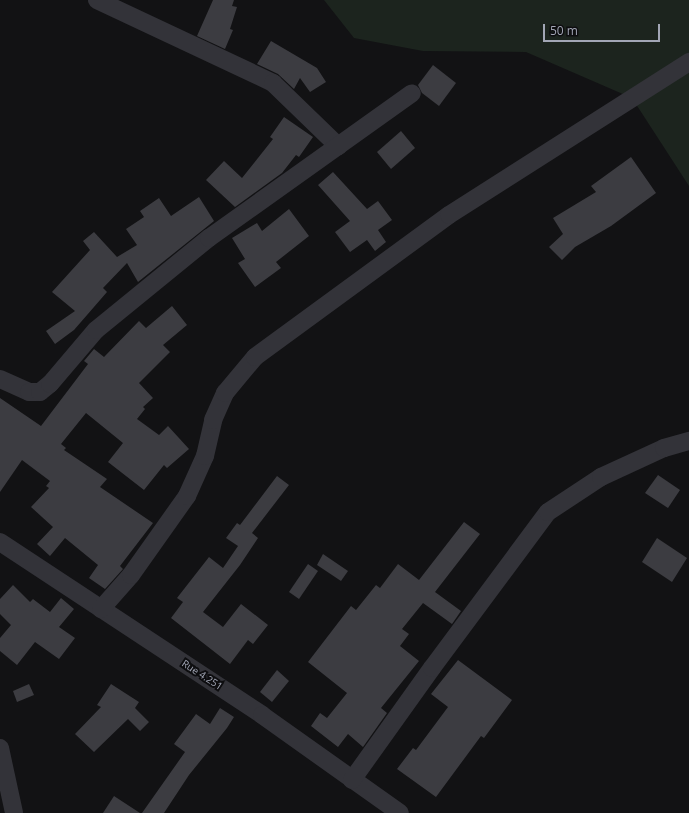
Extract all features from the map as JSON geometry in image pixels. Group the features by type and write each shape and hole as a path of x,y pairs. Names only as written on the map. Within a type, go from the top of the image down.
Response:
{"street":[{"path":"97,0 273,83 338,146"},
{"path":"101,609 131,575 187,496 205,456 213,420 225,393 255,357 448,215 689,62"},
{"path":"0,379 29,392 40,392 50,384 96,330 209,238 412,93"},
{"path":"352,780 432,668 548,512 601,477 664,448 689,441"},
{"name":"Rue 4.251","path":"0,542 262,714 400,813"},
{"path":"0,748 14,813"}],"shaded area":[{"path":"324,0 689,0 689,186 632,98 526,52 423,51 354,38"}],"building":[{"path":"213,0 234,0 232,6 237,7 230,29 233,30 225,49 197,36"},
{"path":"271,41 317,68 326,82 310,92 300,78 294,89 278,74 257,64"},
{"path":"433,65 456,83 439,106 422,93 418,85"},
{"path":"284,117 313,137 299,157 296,155 282,173 235,207 206,180 224,161 242,178 273,139 270,137"},
{"path":"401,131 415,148 391,169 377,152"},
{"path":"631,157 656,193 611,226 575,247 562,260 549,247 563,234 553,218 596,192 591,186"},
{"path":"333,172 367,209 378,201 392,220 378,230 386,242 375,251 367,240 350,252 335,232 350,221 318,185"},
{"path":"199,197 214,221 138,282 127,263 103,288 107,292 74,330 55,344 46,331 75,311 52,292 90,250 83,241 94,232 117,257 137,245 126,229 144,217 140,211 159,198 171,216"},
{"path":"289,209 309,236 276,262 281,268 255,287 238,263 245,259 232,238 257,223 262,231"},
{"path":"172,306 187,325 163,345 170,352 139,383 153,398 143,407 145,409 137,419 159,435 168,426 189,449 167,468 164,465 144,490 108,462 123,443 86,413 61,444 66,448 64,450 107,479 100,487 153,523 120,566 123,569 105,589 89,578 98,565 65,538 50,556 37,544 53,527 31,507 49,488 46,486 50,481 22,460 0,492 0,398 41,426 88,364 84,361 94,349 104,357 139,321 146,328"},
{"path":"658,475 680,490 668,508 645,493"},
{"path":"277,476 289,485 252,533 258,538 240,565 203,612 223,627 241,604 268,625 253,644 248,640 230,664 171,618 183,602 177,598 209,557 223,568 238,546 226,538 237,523 240,525"},
{"path":"464,522 480,534 435,592 461,611 452,624 423,603 402,629 409,634 400,646 419,661 381,708 387,713 363,747 348,734 338,747 311,726 320,713 327,718 347,693 308,662 351,606 356,610 376,585 380,588 398,564 419,580"},
{"path":"657,538 687,558 672,582 642,562"},
{"path":"323,554 348,571 341,581 317,565"},
{"path":"308,564 318,571 299,599 289,592"},
{"path":"13,585 30,602 33,599 50,612 61,598 74,609 59,627 75,638 59,659 35,642 17,665 0,651 0,638 11,625 0,614 0,599"},
{"path":"458,660 512,700 484,738 481,736 436,797 397,769 413,748 416,750 448,707 431,694"},
{"path":"277,670 289,681 272,702 260,692"},
{"path":"29,684 34,695 17,702 13,691"},
{"path":"111,684 139,702 135,708 149,722 140,731 128,719 94,752 75,734 101,707 97,705"},
{"path":"220,708 234,717 227,728 189,775 164,813 142,813 185,752 174,744 196,714 210,724"},
{"path":"114,796 140,813 103,813"}]}
